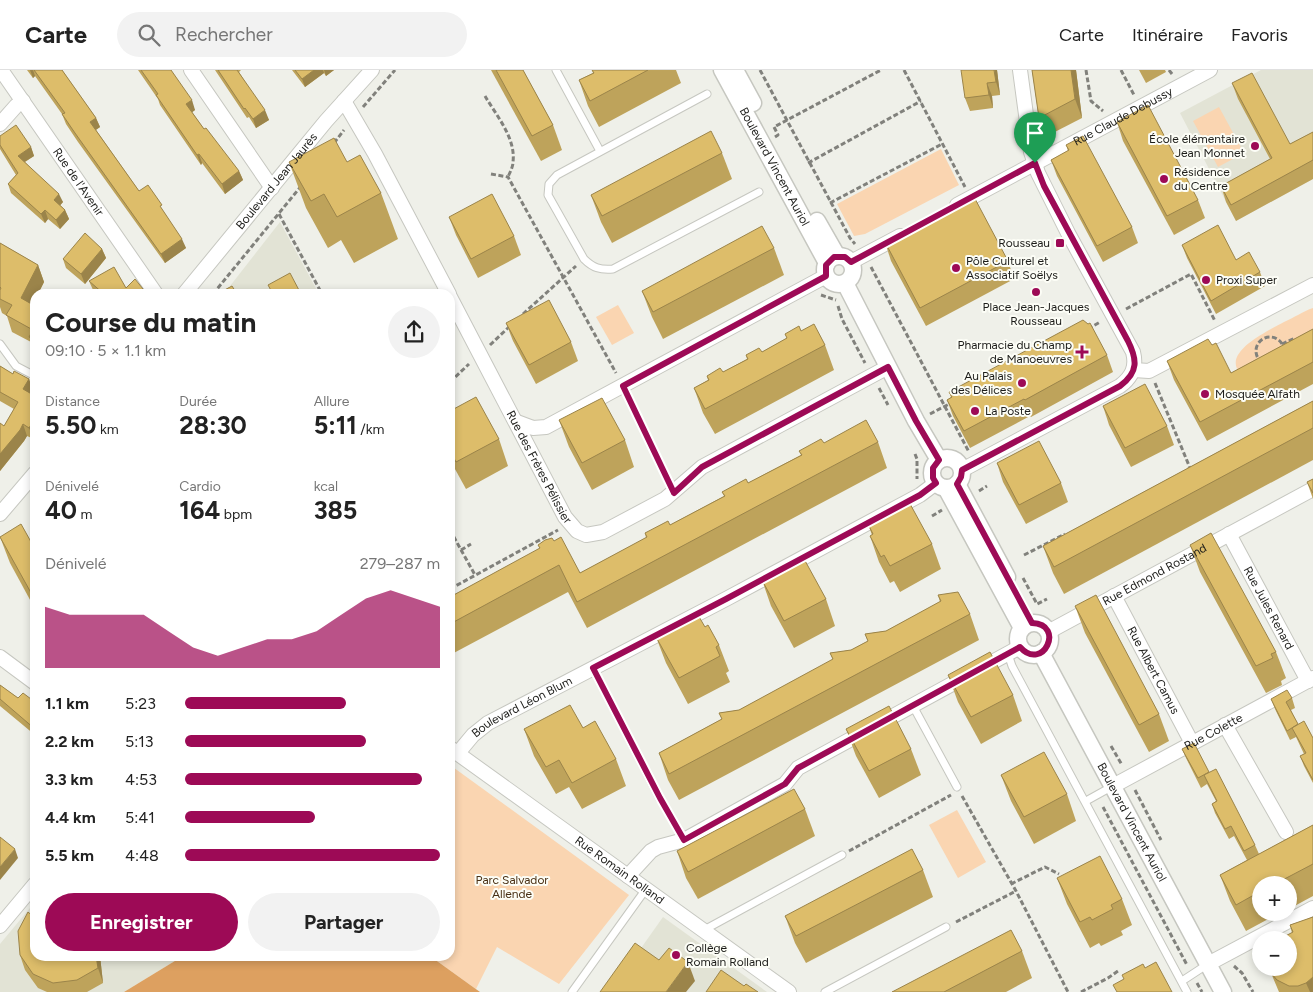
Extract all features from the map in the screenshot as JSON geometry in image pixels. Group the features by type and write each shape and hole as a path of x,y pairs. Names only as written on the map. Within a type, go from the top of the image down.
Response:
{"street":[{"name":"Rue de l'Avenir","path":"1,70 153,289"},
{"path":"191,70 272,188"},
{"name":"Boulevard Jean Jaurès","path":"188,289 344,101 372,70"},
{"name":"Boulevard Vincent Auriol","path":"722,70 841,262"},
{"name":"Boulevard Vincent Auriol","path":"735,70 841,262"},
{"path":"1020,70 1029,140 1035,163 1044,186 1133,352 1135,358 1134,370 1149,372 1313,285"},
{"name":"Rue Claude Debussy","path":"946,211 1210,70"},
{"path":"0,124 23,101"},
{"name":"Rue des Frères Pélissier","path":"344,101 446,289"},
{"path":"517,422 533,428 546,427 623,386 841,262 913,228"},
{"path":"841,262 829,280 837,284 845,283 916,421 939,460"},
{"name":"Rue des Frères Pélissier","path":"455,306 517,422 554,498 570,524 577,531 586,534 603,532 674,493 702,467 888,367"},
{"name":"Boulevard Léon Blum","path":"455,750 488,723 955,478 1120,386 1129,378 1134,370"},
{"path":"955,478 933,478 933,468 939,460 948,458 953,459 960,465 955,478 1027,626"},
{"path":"0,514 30,479"},
{"name":"Rue Edmond Rostand","path":"1048,632 1313,489"},
{"name":"Rue Jules Renard","path":"1229,534 1310,680"},
{"name":"Rue Albert Camus","path":"1114,596 1192,743"},
{"path":"628,876 651,851 658,847 684,840 785,784 798,768 1014,651 1023,651 1032,655 1041,653 1050,642 1048,632 1043,626 1027,626"},
{"path":"1014,651 1018,640 1027,626"},
{"name":"Boulevard Vincent Auriol","path":"1041,653 1223,992"},
{"path":"0,657 30,679"},
{"name":"Rue Colette","path":"1113,786 1310,680"},
{"path":"1225,725 1286,832"},
{"name":"Rue Romain Rolland","path":"455,752 789,992"},
{"path":"0,926 30,890"},
{"path":"1208,964 1313,908"}],"lane":[{"path":"556,70 600,151"},
{"path":"707,94 557,175 549,184 548,195 584,259 591,267 601,270 613,269 759,192"},
{"path":"0,344 16,366 30,373"},
{"path":"1014,651 1012,666 1187,992"},
{"path":"593,668 660,798"},
{"path":"913,706 957,787"},
{"path":"1086,801 1113,786"},
{"path":"704,930 842,854"},
{"path":"572,992 646,889"},
{"path":"825,992 946,927"},
{"path":"1182,981 1208,964"}],"path":[{"path":"331,147 395,70"},
{"path":"760,70 850,238 841,262 945,407 955,478"},
{"path":"772,139 778,135 774,128 881,70"},
{"path":"904,70 970,198"},
{"path":"1086,70 1091,101 1104,111"},
{"path":"1121,70 1134,95"},
{"path":"1169,70 1172,74"},
{"path":"485,96 511,144 513,162 508,177 623,386 674,493"},
{"path":"808,162 921,101"},
{"path":"830,203 942,144"},
{"path":"491,174 508,177"},
{"path":"217,289 302,184"},
{"path":"279,214 319,289"},
{"path":"522,316 584,259"},
{"path":"1080,333 1190,274 1221,334"},
{"path":"455,377 515,322"},
{"path":"1264,338 1276,338 1282,344 1282,358 1274,364 1265,363 1258,358 1256,353 1258,344 1264,338"},
{"path":"1282,344 1295,338"},
{"path":"1149,372 1190,468 1182,472"},
{"path":"945,407 954,402"},
{"path":"455,586 570,524"},
{"path":"1024,555 1073,530"},
{"path":"455,540 475,576"},
{"path":"460,550 471,544"},
{"path":"1110,744 1164,846"},
{"path":"842,854 959,791 1016,891 1068,992"},
{"path":"660,798 684,840"},
{"path":"1012,884 1045,867 1058,874"},
{"path":"946,927 1016,891"},
{"path":"1223,957 1242,973 1253,992"},
{"path":"1081,992 1118,971"}],"shaded area":[{"name":"École élémentaire Jean Monnet","path":"1261,70 1313,70 1313,179 1236,221 1180,113"},
{"path":"280,222 316,289 232,289 230,286"},
{"path":"30,908 30,961 175,961 124,992 0,992 0,944"},
{"name":"Collège Romain Rolland","path":"663,917 767,992 610,992"},
{"path":"175,961 437,961 480,992 124,992"}],"green space":[{"path":"1219,107 1244,153 1218,167 1193,121"},
{"path":"941,149 959,185 865,234 854,236 837,204"},
{"path":"618,305 634,333 612,345 596,317"},
{"path":"1313,308 1313,348 1239,372 1236,364 1237,356 1250,342 1269,330"},
{"name":"Parc Salvador Allende","path":"455,769 629,895 559,984 497,947 476,989 437,961 455,961"},
{"path":"957,810 986,862 958,878 929,825"}],"building":[{"path":"34,70 62,70 96,118 90,122 139,191 148,185 182,239 161,254 75,133 62,114 65,113"},
{"path":"141,70 171,70 192,100 186,104 239,171 222,184 199,154 197,155"},
{"path":"218,70 237,70 265,110 253,119 244,109"},
{"path":"295,70 314,70 302,79"},
{"path":"496,70 523,70 553,125 532,136"},
{"path":"592,70 648,70 590,101 579,80 594,73"},
{"path":"961,70 994,70 996,82 987,83 989,95 965,98"},
{"path":"1032,70 1071,70 1075,99 1039,118"},
{"path":"1252,73 1290,144 1313,132 1313,160 1231,205 1221,186 1272,158 1232,83"},
{"name":"Résidence du Centre","path":"1148,105 1198,200 1167,216 1117,122"},
{"path":"16,125 31,147 18,156 59,194 54,200 65,210 56,220 45,210 41,214 8,184 18,173 0,145 0,136"},
{"path":"711,131 722,153 602,216 591,195"},
{"path":"1083,136 1132,227 1097,246 1051,160 1069,150 1066,145"},
{"path":"334,138 347,162 360,155 381,193 337,217 324,194 311,201 289,162"},
{"path":"492,194 514,236 471,259 449,217"},
{"name":"Pôle Culturel et Associatif Soëlys","path":"973,195 1008,261 920,308 885,242"},
{"path":"1218,225 1236,260 1249,252 1260,272 1211,301 1182,245"},
{"path":"762,226 774,248 653,312 642,291"},
{"path":"85,233 102,249 81,274 63,259"},
{"path":"0,243 38,265 21,298 30,303 30,328 6,315 12,305 0,299"},
{"path":"114,267 126,288 135,279 143,289 98,289 89,281"},
{"path":"290,273 298,289 270,289 268,285"},
{"path":"549,300 571,342 529,365 506,323"},
{"path":"1083,320 1088,324 1090,323 1107,355 964,431 947,400 952,397 949,392"},
{"path":"814,324 825,345 705,409 694,388 709,380 707,376 720,368 723,372 748,359 746,355 759,348 762,352 787,338 785,334 799,326 801,331"},
{"path":"1313,329 1313,362 1200,422 1167,361 1208,339 1212,345 1216,343 1231,373"},
{"path":"0,366 13,374 14,371 29,379 23,389 30,393 30,426 29,428 23,424 0,454 0,423 4,426 18,402 0,392"},
{"path":"1145,384 1167,426 1125,448 1103,406"},
{"path":"476,397 499,439 456,462 455,460 455,408"},
{"path":"602,398 625,440 582,463 559,420"},
{"path":"1313,401 1313,428 1054,567 1043,546"},
{"path":"866,420 878,442 577,602 559,565 455,621 455,594 540,548 538,545 545,540 552,538 554,541 561,537 580,573 647,537 645,533 668,521 670,525 725,496 722,492 746,479 748,483 802,455 799,451 821,439 824,443"},
{"path":"1039,441 1061,483 1019,505 997,463"},
{"path":"1313,479 1313,493 1307,482"},
{"path":"909,502 932,544 890,566 884,555 881,557 870,536 873,534 868,524"},
{"path":"21,524 30,540 30,591 0,537"},
{"path":"1211,533 1276,652 1271,654 1273,658 1256,666 1190,545"},
{"path":"803,557 826,599 784,621 762,580"},
{"path":"958,592 970,614 669,774 659,753 722,719 719,713 739,710 833,659 830,653 851,650 868,641 865,634 886,631 941,601 938,595"},
{"path":"1096,595 1159,714 1139,725 1075,606"},
{"path":"698,615 705,627 708,625 719,645 716,647 720,656 679,678 656,637"},
{"path":"990,652 1013,695 971,717 948,675"},
{"path":"0,685 18,698 23,693 30,698 30,725 0,699"},
{"path":"1287,690 1292,698 1286,702 1298,724 1287,731 1271,699"},
{"path":"570,705 583,728 595,721 616,759 572,783 559,760 546,767 524,729"},
{"path":"889,706 911,749 869,771 846,729"},
{"path":"1304,721 1313,738 1313,780 1300,756 1306,753 1292,728"},
{"path":"1194,743 1209,772 1198,778 1182,749"},
{"path":"1044,752 1067,794 1024,817 1001,775"},
{"path":"1216,769 1255,845 1244,851 1231,826 1225,829 1212,804 1217,801 1204,775"},
{"path":"794,789 805,809 688,872 677,851"},
{"path":"1313,825 1313,864 1290,876 1252,876 1252,896 1236,905 1220,875"},
{"path":"0,837 15,849 0,867"},
{"path":"912,849 923,870 796,936 785,916"},
{"path":"1100,856 1122,899 1111,905 1113,909 1092,920 1090,917 1080,922 1057,878"},
{"path":"28,912 30,914 30,961 97,961 98,968 77,980 53,983 33,974 20,955 18,931"},
{"path":"1313,917 1313,977 1306,983 1298,986 1289,986 1274,976 1297,976 1297,931 1293,931 1290,925"},
{"path":"1011,930 1022,951 944,992 892,992"},
{"path":"635,943 659,960 669,948 688,962 666,992 600,992"},
{"path":"1156,962 1172,992 1117,992 1113,985 1124,979 1122,975 1143,964 1145,968"},
{"path":"721,970 744,986 746,984 758,992 706,992"}],"place":[{"name":"École élémentaire Jean Monnet","path":"1255,146"},
{"name":"Résidence du Centre","path":"1164,179"},
{"name":"Rousseau","path":"1060,243"},
{"name":"Pôle Culturel et Associatif Soëlys","path":"956,268"},
{"name":"Proxi Super","path":"1206,280"},
{"name":"Place Jean-Jacques Rousseau","path":"1036,292"},
{"name":"Pharmacie du Champ de Manoeuvres","path":"1082,352"},
{"name":"Au Palais des Délices","path":"1022,383"},
{"name":"Mosquée Alfath","path":"1205,394"},
{"name":"La Poste","path":"975,411"},
{"name":"Collège Romain Rolland","path":"676,955"}],"route":[{"path":"1035,163 1044,186 1068,233 1128,341 1135,358 1134,370 1129,378 1120,386 962,470 960,481 957,484 1032,623 1040,624 1046,628 1050,636 1048,646 1041,653 1032,655 1023,651 1020,647 830,749 798,768 785,784 684,840 660,798 593,668 920,495 936,483 932,473 935,464 939,460 888,367 702,467 674,493 623,386 826,276 825,268 827,262 834,257 845,257 851,262 1035,163"}]}
